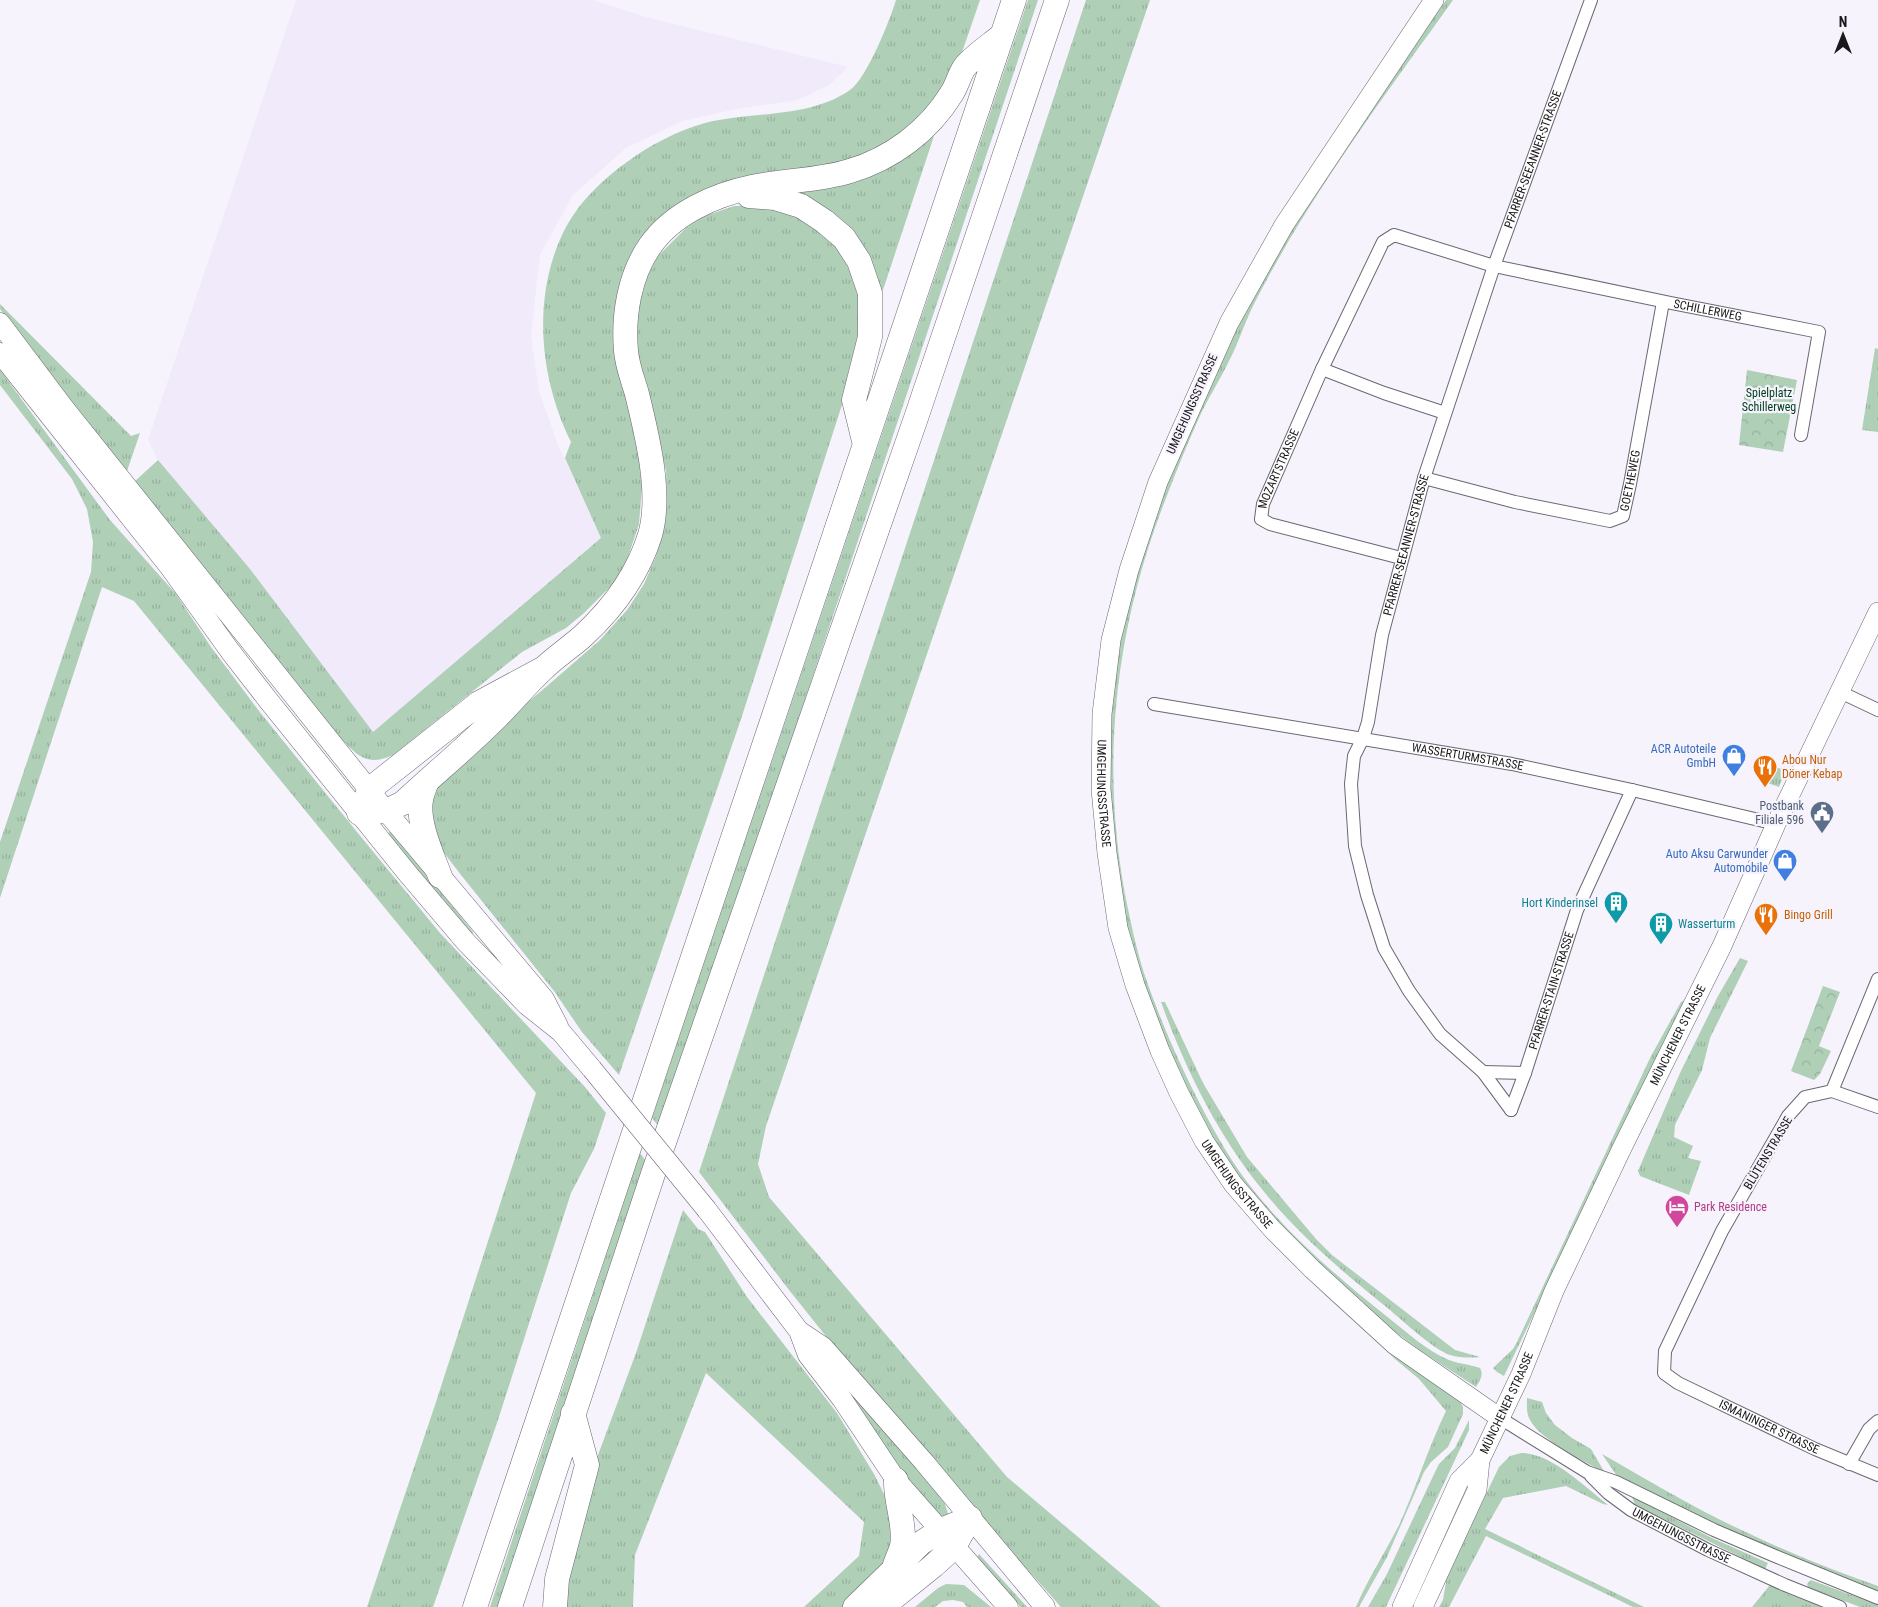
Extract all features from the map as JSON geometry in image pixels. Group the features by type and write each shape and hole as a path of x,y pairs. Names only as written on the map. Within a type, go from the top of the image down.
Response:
{"highway":[{"path":"475,1607 864,441 1014,0"},
{"path":"510,1607 653,1174 919,409 1057,0"},
{"path":"544,668 480,703 370,789 359,813 386,811 403,802 427,781 496,718 544,668 584,634 627,586 640,561 651,532 654,497 651,458 626,352 627,308 635,271 650,245 671,223 701,204 753,187 849,172 899,149 923,130 951,94 964,68 1003,34"},
{"path":"730,194 775,198 801,206 824,221 844,238 858,261 870,293 870,337 854,400 864,441"},
{"path":"427,781 421,801 422,822 428,845 440,876"},
{"path":"555,1607 557,1579 587,1465 573,1413"},
{"path":"894,1568 902,1546 902,1526 895,1493 896,1480"},
{"path":"882,1607 947,1538 970,1518"},
{"path":"855,1607 922,1543 947,1538"}],"main road":[{"path":"0,323 112,481"},
{"path":"0,353 112,481 544,999 561,1032"},
{"path":"138,513 169,566 235,658 408,874 465,941 527,1005 561,1032 707,1210 799,1331 808,1355 842,1399 896,1480 1008,1607"},
{"path":"799,1331 823,1347 1045,1607"}],"street":[{"name":"UMGEHUNGSSTRASSE","path":"1434,0 1284,225 1229,323 1158,482 1129,570 1111,640 1102,714 1101,789 1107,853 1118,928 1134,985 1168,1068 1204,1140 1234,1184 1272,1229 1312,1269 1396,1345 1500,1418 1587,1472 1616,1482 1714,1530 1878,1598"},
{"name":"PFARRER-SEEANNER-STRASSE","path":"1511,1110 1483,1072 1440,1034 1409,991 1384,948 1367,895 1355,846 1352,823 1351,784 1354,756 1368,722 1382,635 1401,558 1424,478 1494,266 1591,0"},
{"name":"MOZARTSTRASSE","path":"1401,558 1270,524 1261,519 1263,504 1322,369 1383,242 1394,235 1494,266"},
{"name":"SCHILLERWEG","path":"1494,266 1663,302 1819,332 1801,435"},
{"name":"GOETHEWEG","path":"1424,478 1514,502 1610,521 1623,516 1663,302"},
{"path":"1322,369 1384,393 1444,413"},
{"name":"MÜNCHENER STRASSE","path":"1402,1607 1459,1481 1480,1460 1521,1374 1548,1304 1580,1235 1722,946 1776,824 1878,612"},
{"path":"1840,692 1878,710"},
{"name":"WASSERTURMSTRASSE","path":"1154,704 1512,764 1776,824"},
{"name":"PFARRER-STAIN-STRASSE","path":"1511,1110 1525,1073 1577,910 1632,790"},
{"path":"1878,979 1832,1091 1878,1107"},
{"path":"1483,1072 1525,1073"},
{"name":"BLÜTENSTRASSE","path":"1664,1373 1665,1351 1722,1231 1788,1116 1805,1097 1832,1091"},
{"name":"ISMANINGER STRASSE","path":"1664,1373 1678,1383 1849,1464 1878,1475"},
{"path":"1849,1464 1869,1429 1878,1421"},
{"name":"MÜNCHENER STRASSE","path":"1422,1607 1477,1490 1480,1460"},
{"name":"UMGEHUNGSSTRASSE","path":"1587,1472 1608,1493 1631,1510 1708,1550 1785,1585 1840,1607"},
{"path":"1785,1585 1794,1564"}],"shaded area":[{"path":"296,0 593,0 646,17 848,67 829,85 798,100 736,109 683,121 626,148 573,195 540,255 531,335 539,391 558,445 601,538 373,732 158,460 148,440"}],"green space":[{"path":"896,0 980,0 959,61 936,103 871,156 740,183 625,272 642,487 639,524 626,563 615,582 566,628 522,652 393,755 374,760 360,756 334,732 134,482 158,460 250,569 373,732 601,538 565,458 571,442 560,417 552,390 546,363 543,335 544,307 555,253 566,227 578,208 601,183 618,169 645,150 674,134 695,126 723,119 779,113 816,106 850,90 864,74 889,21"},
{"path":"1028,0 1038,0 738,901 659,1127 652,1118"},
{"path":"1086,0 1150,0 766,1126 758,1164 769,1197 1007,1477 1161,1607 1061,1607 877,1400 789,1290 699,1172"},
{"path":"1446,0 1453,0 1323,185 1276,262 1251,309 1233,354 1194,430 1160,514 1144,562 1131,611 1116,709 1113,759 1119,859 1136,944 1152,995 1171,1042 1206,1116 1239,1171 1285,1226 1354,1290 1425,1347 1449,1360 1480,1368 1482,1375 1476,1387 1421,1351 1375,1317 1260,1208 1210,1135 1164,1043 1130,942 1115,869 1107,746 1121,627 1154,512 1248,302 1327,168"},
{"path":"934,136 881,296 789,190 909,154"},
{"path":"762,205 802,216 842,247 863,295 858,355 741,719 619,1075 582,1032 554,991 435,841 428,812 438,783 487,736 600,640 627,610 644,584 656,556 665,521 667,500 666,471 655,433 636,347 638,296 657,257 686,228 702,217 734,206"},
{"path":"0,304 131,436 140,433 126,474 49,377 0,309"},
{"path":"1875,348 1878,349 1878,432 1862,430"},
{"path":"0,370 110,520 176,594 211,647 259,711 357,832 440,933 585,1087 606,1113 594,1149 571,1193 497,1423 433,1607 367,1607 436,1402 536,1093 134,601 102,587 0,898 0,842 91,572 93,542 87,509 72,479 0,385"},
{"name":"Spielplatz Schillerweg","path":"1747,370 1797,380 1783,452 1739,445"},
{"path":"1766,765 1786,770 1779,787 1762,781"},
{"path":"389,832 394,833 473,932 472,936 388,835"},
{"path":"1740,958 1748,961 1710,1038 1702,1070 1675,1125 1674,1137 1693,1146 1688,1158 1701,1161 1689,1195 1640,1176 1638,1171 1680,1073 1718,996"},
{"path":"1823,986 1840,992 1819,1046 1831,1051 1820,1074 1814,1080 1791,1071"},
{"path":"1685,1000 1504,1376 1493,1368 1513,1349 1517,1342 1651,1056 1681,1002"},
{"path":"1161,1002 1165,1002 1203,1083 1247,1157 1316,1239 1332,1255 1455,1350 1480,1357 1465,1358 1450,1355 1427,1341 1322,1252 1275,1205 1230,1145 1203,1099 1180,1051"},
{"path":"640,1153 649,1165 499,1607 490,1607"},
{"path":"683,1210 698,1229 705,1232 747,1297 837,1413 874,1474 888,1502 895,1531 891,1556 845,1607 804,1607 859,1556 864,1522 706,1373 635,1555 633,1607 563,1607 579,1506 636,1353"},
{"path":"1315,1286 1390,1350 1461,1403 1463,1407 1463,1414 1448,1447 1431,1462 1424,1472 1387,1557 1359,1607 1356,1607 1361,1596 1399,1525 1446,1411 1419,1379"},
{"path":"849,1390 937,1492 945,1504 949,1517 944,1520 904,1473 851,1398"},
{"path":"1527,1398 1542,1402 1546,1413 1555,1425 1591,1449 1605,1473 1564,1450 1543,1435 1530,1420"},
{"path":"1469,1420 1469,1430 1386,1607 1368,1607 1387,1574 1439,1464 1455,1448"},
{"path":"1521,1453 1532,1454 1556,1465 1608,1505 1566,1486 1503,1498 1485,1529 1644,1607 1633,1607 1486,1536 1449,1607 1439,1607 1443,1600 1447,1576 1499,1467 1510,1456"},
{"path":"1602,1454 1712,1516 1798,1555 1878,1586 1878,1593 1726,1531 1619,1479"},
{"path":"1632,1497 1712,1538 1768,1563 1765,1569 1635,1505"},
{"path":"979,1554 1027,1607 1020,1607 977,1557"},
{"path":"1811,1580 1878,1605 1878,1607 1860,1607 1808,1587 1807,1584"},
{"path":"946,1584 964,1585 991,1607 967,1607 963,1602 953,1600 943,1601 935,1607 915,1607 938,1588"},
{"path":"1770,1585 1790,1595 1823,1607 1752,1607"}],"place":[{"name":"ACR Autoteile GmbH","path":"1734,777"},
{"name":"Abou Nur Döner Kebap","path":"1765,788"},
{"name":"Postbank Filiale 596","path":"1822,834"},
{"name":"Auto Aksu Carwunder Automobile","path":"1785,882"},
{"name":"Hort Kinderinsel","path":"1616,924"},
{"name":"Bingo Grill","path":"1766,936"},
{"name":"Wasserturm","path":"1661,945"},
{"name":"Park Residence","path":"1677,1228"}]}
